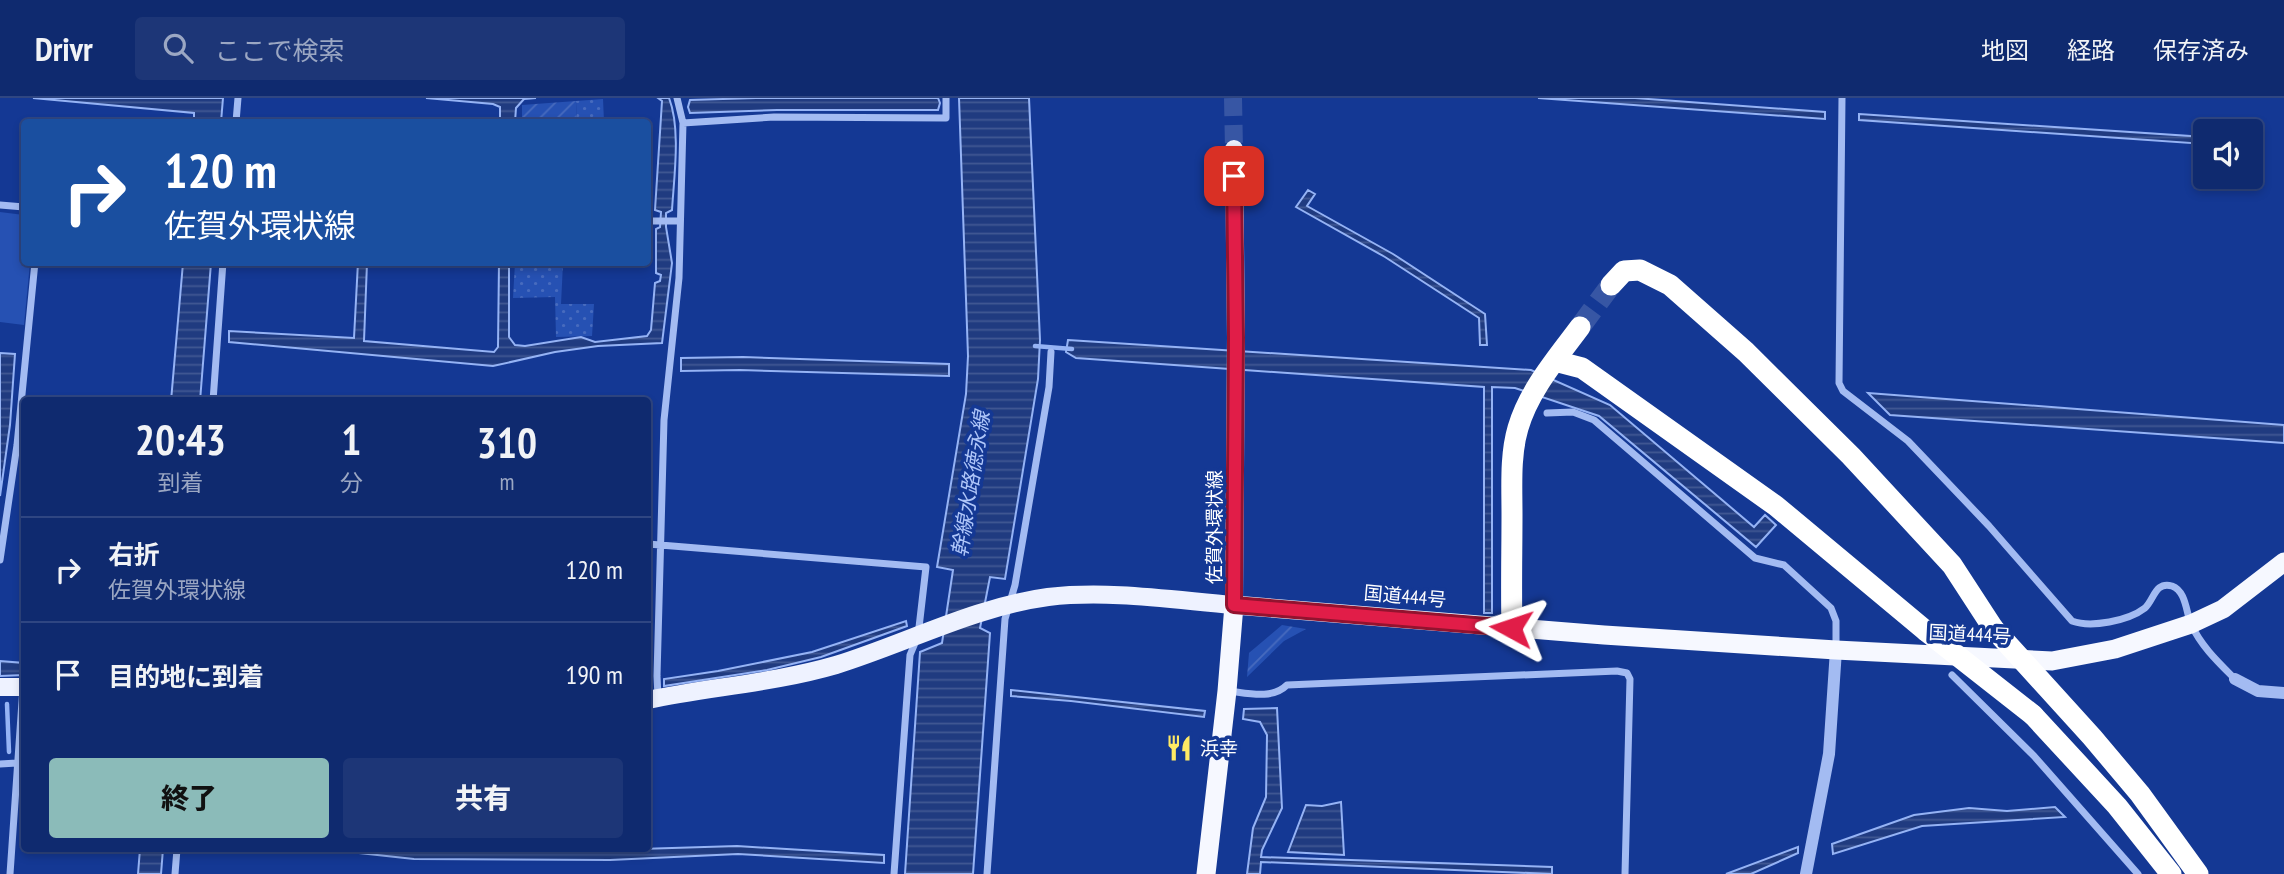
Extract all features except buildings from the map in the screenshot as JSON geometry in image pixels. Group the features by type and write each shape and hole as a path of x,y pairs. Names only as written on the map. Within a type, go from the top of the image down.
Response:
{"highway":[{"path":"1611,285 1623,271 1640,270 1670,285 1746,352 1851,456 1952,565 1993,628 2140,794 2198,874"},
{"path":"1511,628 1513,452 1518,429 1526,407 1580,327"},
{"path":"1555,361 1582,368 1776,506 1926,631 2033,715 2118,806 2171,874"},
{"name":"国道444号","path":"1234,605 1511,628 1836,650 2052,661 2115,649 2191,624 2223,609 2284,562"},
{"path":"1206,874 1234,605"}],"main road":[{"name":"佐賀外環状線","path":"653,699 781,679 874,653 988,609 1050,597 1112,595 1234,605 1234,149"},
{"path":"0,687 21,687"}],"street":[{"path":"236,119 238,98"},
{"path":"653,699 664,420 679,278 683,123 677,98"},
{"path":"683,123 774,117 946,118 946,98"},
{"path":"1842,98 1839,383 1843,391 1908,441 1989,526 2072,621 2082,625 2118,621 2146,607 2155,591 2164,586 2174,586 2182,594 2191,624 2209,653 2235,679 2258,691 2284,693"},
{"path":"0,205 21,207"},
{"path":"651,221 679,221"},
{"path":"22,397 35,266"},
{"path":"213,397 223,266"},
{"path":"987,874 1005,620 1015,585 1049,387 1051,352"},
{"path":"0,559 21,404"},
{"path":"1547,413 1573,412 1594,420 1755,558 1784,565 1831,608 1836,621 1836,650 1829,754 1806,874"},
{"path":"651,544 926,567 918,636 910,655 894,874"},
{"path":"1227,691 1269,694 1279,693 1287,685 1618,671 1627,673 1630,679 1625,874"},
{"path":"1952,676 2034,756 2138,874"},
{"path":"10,874 21,719"},
{"path":"0,764 17,762"},
{"path":"176,874 177,852"}],"shaded area":[{"path":"603,99 604,119 577,119 576,101"},
{"path":"576,101 577,119 522,119 522,105"},
{"path":"0,212 21,215 21,266 30,266 24,325 0,322"},
{"path":"515,266 563,266 561,304 594,304 592,336 556,337 555,297 513,298"},
{"path":"1282,625 1306,629 1284,641 1247,677 1249,653"}],"water":[{"path":"33,98 223,98 221,119 194,119 194,113"},
{"path":"426,98 536,98 524,99 516,108 515,119 500,119 500,107 493,104"},
{"path":"658,98 669,98 676,138 672,210 666,213 672,263 662,343 598,346 555,352 493,366 229,342 229,331 354,338 358,266 367,266 364,341 494,352 498,347 499,266 509,266 509,337 515,345 525,346 581,337 595,342 647,336 651,330 655,283 660,281 661,275 656,273 656,229 660,227 661,212 655,210 662,101"},
{"path":"938,98 940,103 938,110 690,113 688,107 690,100"},
{"name":"幹線水路徳永線","path":"959,98 1029,98 1040,340 1038,379 1005,579 990,577 980,628 990,633 973,874 905,874 920,652 942,643 953,570 937,567 966,394 968,356"},
{"path":"1538,98 1635,98 1825,112 1825,119"},
{"path":"1859,114 2193,136 2193,143 1859,120"},
{"path":"1308,190 1315,194 1307,206 1393,254 1485,314 1487,345 1480,345 1479,318 1385,257 1296,207"},
{"path":"183,266 211,266 200,397 171,397"},
{"path":"1068,340 1531,370 1610,405 1754,527 1765,515 1776,525 1756,547 1599,416 1515,388 1492,387 1492,613 1484,613 1484,387 1076,358 1066,352"},
{"path":"0,353 15,354 10,425 0,496"},
{"path":"743,357 949,364 949,376 740,370 681,371 681,358"},
{"path":"1868,393 2284,425 2284,443 1890,415"},
{"path":"906,621 907,626 821,657 767,670 664,686 664,679 812,652"},
{"path":"0,661 21,663 21,675 0,676"},
{"path":"1011,690 1205,711 1204,717 1011,696"},
{"path":"1277,708 1282,808 1261,857 1552,867 1552,874 1261,862 1260,874 1247,874 1253,828 1266,797 1267,735 1260,722 1243,719 1244,709"},
{"path":"1341,802 1344,855 1288,852 1306,805 1322,806"},
{"path":"2055,807 2065,817 1922,826 1833,854 1832,844 1914,815 1969,808 2007,811"},
{"path":"737,846 884,855 884,863 738,854 610,860 414,859 350,852 651,852 651,849"},
{"path":"1798,847 1798,853 1751,874 1726,874"},
{"path":"140,852 163,852 161,874 138,874"}],"waterway":[{"path":"1035,346 1072,349"},
{"path":"7,704 9,752"}],"tunnel":[{"path":"1233,98 1234,149"},
{"path":"1580,327 1611,285"}],"place":[{"name":"浜幸","path":"1179,748"}],"route":[{"path":"1234,176 1234,605 1511,628"}]}
